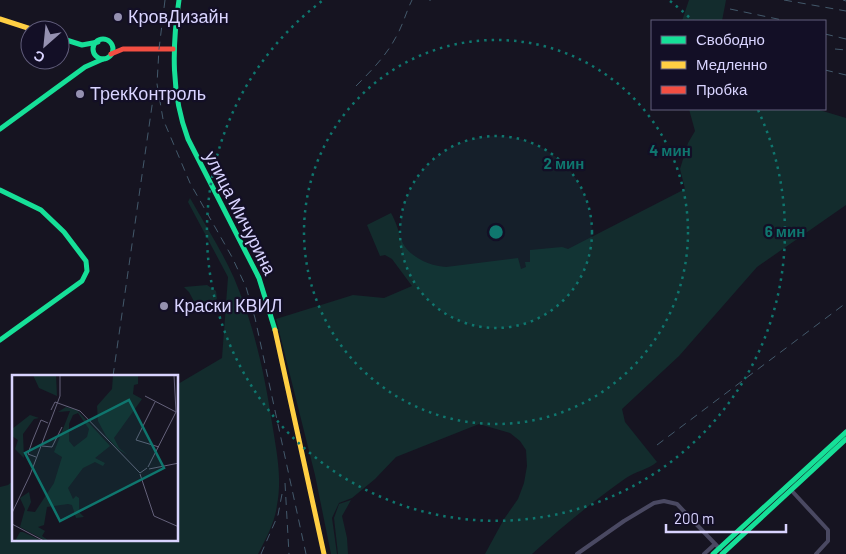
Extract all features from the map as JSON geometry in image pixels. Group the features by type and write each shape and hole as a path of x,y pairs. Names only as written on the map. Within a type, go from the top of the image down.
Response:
{"main road":[{"name":"улица Мичурина","path":"178,0 173,50 178,103 185,133 259,278 272,318 324,554"},
{"path":"0,19 20,25"},
{"path":"82,46 106,40 123,49"},
{"path":"70,42 82,46 96,57 103,59"},
{"path":"89,64 98,42"},
{"path":"111,54 113,44"},
{"path":"0,129 89,64 123,49 173,50"},
{"path":"0,190 41,210 64,232 88,266 88,272 82,280 0,340"},
{"path":"789,488 846,432"},
{"path":"713,554 720,550 846,439"}],"street":[{"path":"789,488 828,530 828,541 816,554"},
{"path":"577,554 624,521 654,503 664,501 677,504 720,550 704,554"}],"green space":[{"path":"689,0 726,0 722,20 682,20"},
{"path":"689,110 819,110 846,118 846,205 757,267 679,356 622,409 625,422 657,462 614,487 578,514 532,554 485,554 504,519 518,499 524,483 527,466 526,450 520,441 510,433 479,424 396,457 375,479 352,498 339,503 332,518 337,554 331,554 315,475 276,319 353,295 384,298 412,286 392,259 385,255 380,256 367,225 391,213 401,239 408,250 419,259 433,265 446,267 518,258 521,269 526,267 525,262 530,262 530,250 562,247 568,249 685,189 680,169 688,143 695,131"},
{"path":"190,198 234,278 248,315 266,390 277,457 279,486 274,518 258,554 0,554 0,487 12,482 12,542 179,542 179,383 222,358 228,277 188,202"},
{"path":"207,285 216,291 217,298 214,305 205,310 197,307 184,287"},
{"path":"351,500 342,516 347,538 348,554 338,554 334,518 339,504"}],"railway":[{"path":"165,0 157,84 163,119 190,183 232,257 246,287 255,318 306,554"},
{"path":"356,86 388,51 401,28 412,0"},
{"path":"784,0 846,11"},
{"path":"730,9 782,20"},
{"path":"826,34 846,39"},
{"path":"835,49 846,50"},
{"path":"826,70 846,75"},
{"path":"113,375 154,92"},
{"path":"657,445 846,303"},
{"path":"285,483 289,554"},
{"path":"261,554 278,515 282,494"}],"traffic: fast":[{"path":"179,0 174,53 176,88 182,122 188,139 259,278 275,330"},
{"path":"103,39 110,42 113,49 110,56 103,59 96,56 93,49 96,42 103,39"},
{"path":"70,41 82,45 98,42"},
{"path":"0,129 85,67 103,59"},
{"path":"0,190 41,210 64,232 86,261 87,271 82,281 0,340"},
{"path":"713,554 846,432"},
{"path":"722,554 846,439"}],"traffic: slow":[{"path":"0,19 20,25"},
{"path":"275,330 324,554"}],"traffic: jam":[{"path":"111,54 123,49 173,49"}],"place":[{"name":"КровДизайн","path":"118,17"},
{"name":"ТрекКонтроль","path":"80,94"},
{"name":"Краски КВИЛ","path":"164,306"}]}
